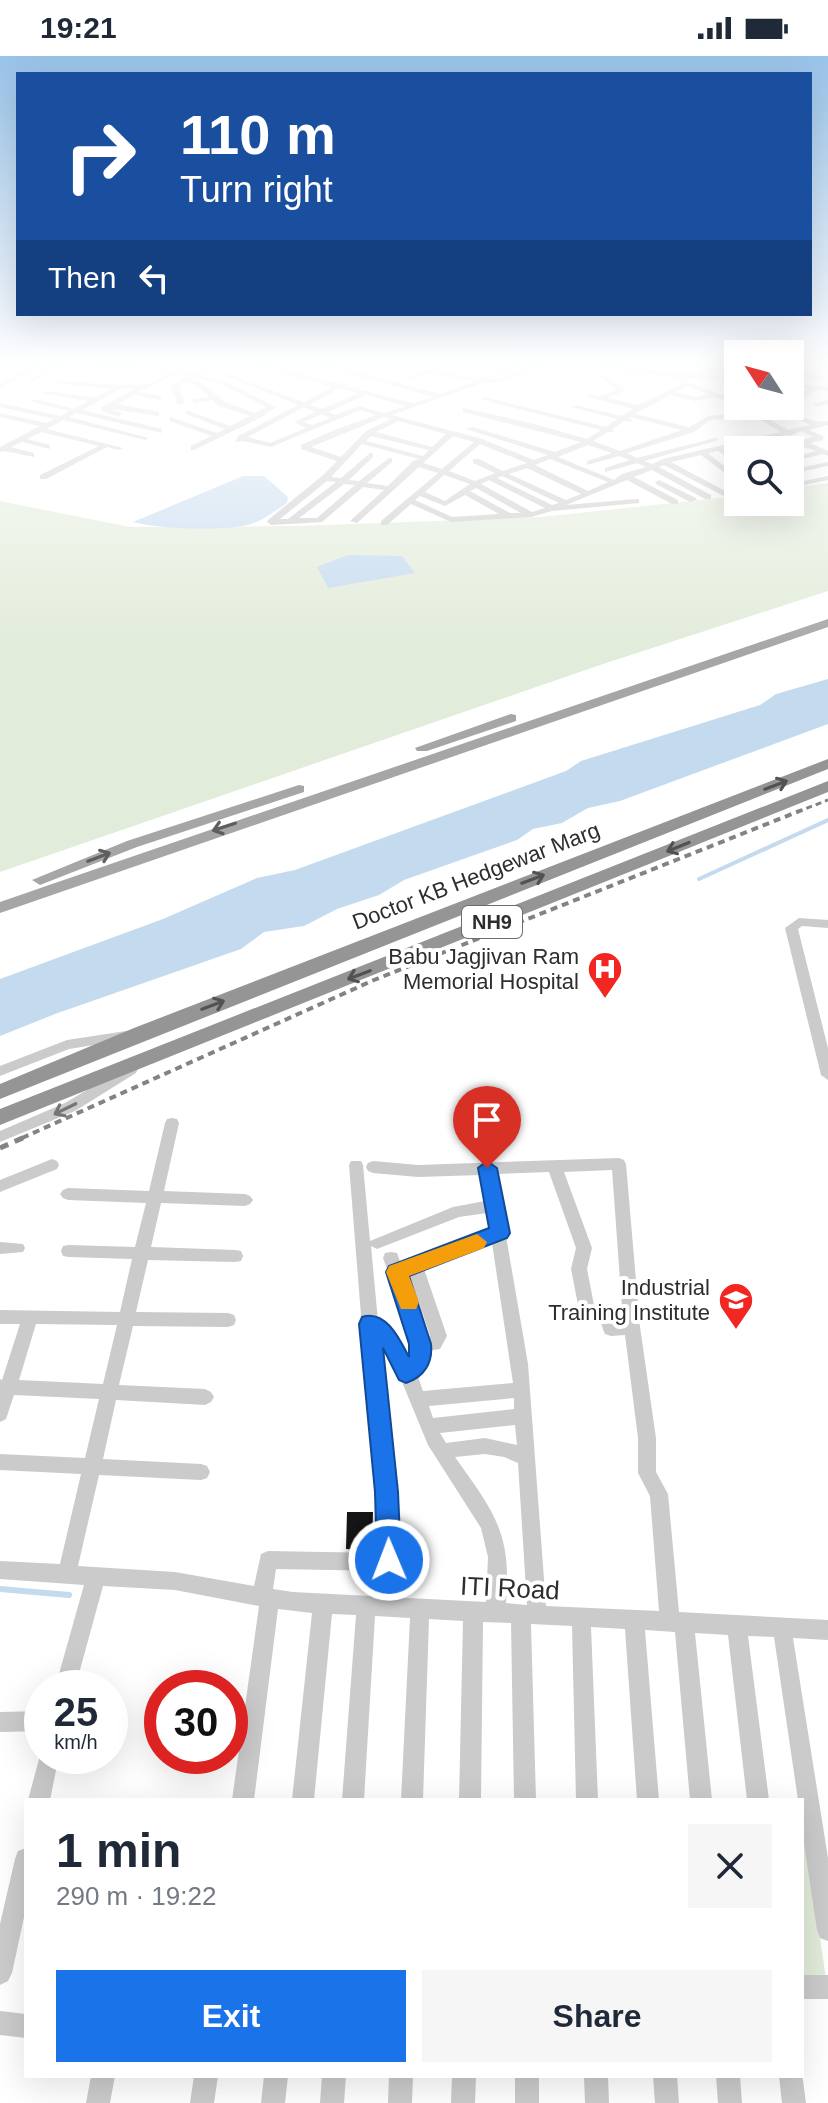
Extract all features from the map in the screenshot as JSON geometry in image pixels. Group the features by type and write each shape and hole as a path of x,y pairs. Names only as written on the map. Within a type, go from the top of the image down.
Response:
{"highway":[{"name":"Doctor KB Hedgewar Marg","path":"0,1092 141,1033 828,764"},
{"name":"NH9","path":"0,1117 457,937 828,786"}],"main road":[{"path":"0,896 213,816 828,612"},
{"path":"0,908 186,840 481,741 700,663 828,623"}],"street":[{"path":"43,477 72,461"},
{"path":"342,461 281,513 292,519 319,520 388,461"},
{"path":"292,519 343,481 364,461"},
{"path":"394,461 417,463"},
{"path":"410,461 476,484 531,515"},
{"path":"354,521 420,461"},
{"path":"384,523 458,461"},
{"path":"476,461 566,503"},
{"path":"523,461 586,493"},
{"path":"445,504 489,477 546,461"},
{"path":"562,461 645,506"},
{"path":"590,463 598,461"},
{"path":"608,470 635,461"},
{"path":"637,461 708,497"},
{"path":"554,509 608,483 670,461"},
{"path":"665,462 724,494"},
{"path":"804,469 828,464"},
{"path":"683,482 724,470"},
{"path":"637,472 693,500"},
{"path":"625,476 675,502"},
{"path":"489,477 554,509"},
{"path":"325,478 390,489"},
{"path":"804,483 828,478"},
{"path":"466,492 510,517"},
{"path":"421,493 471,519"},
{"path":"411,501 449,520 531,515 554,509 636,501"},
{"path":"828,924 799,922 791,928 828,1075"},
{"path":"0,1071 67,1045 141,1033"},
{"path":"0,1137 70,1107 155,1054"},
{"path":"67,1574 172,1123"},
{"path":"243,1798 268,1560 389,1560 386,1492 369,1324 364,1166 418,1171 619,1164 632,1327 647,1438 647,1473 659,1494 701,1798"},
{"path":"0,1186 52,1165"},
{"path":"555,1167 584,1248 579,1269 587,1310"},
{"path":"487,1168 500,1233 524,1416 529,1615 525,1798"},
{"path":"68,1194 245,1200"},
{"path":"377,1243 458,1211 495,1206"},
{"path":"406,1373 419,1362 420,1344 394,1265 415,1267 500,1233"},
{"path":"69,1251 235,1256"},
{"path":"415,1267 439,1336 438,1343 420,1344"},
{"path":"609,1311 611,1329 632,1327"},
{"path":"0,1317 228,1320"},
{"path":"0,1414 4,1388 30,1318"},
{"path":"369,1324 388,1337 428,1426 485,1518 495,1540 498,1562 495,1613"},
{"path":"4,1388 205,1397"},
{"path":"416,1399 522,1390"},
{"path":"428,1426 524,1416"},
{"path":"442,1452 482,1443 510,1449 526,1458"},
{"path":"0,1462 201,1472"},
{"name":"ITI Road","path":"0,1570 175,1581 323,1604 828,1630"},
{"path":"70,1670 96,1576"},
{"path":"303,1798 323,1604"},
{"path":"353,1798 366,1606"},
{"path":"412,1798 420,1609"},
{"path":"470,1798 473,1612"},
{"path":"581,1617 587,1798"},
{"path":"634,1620 648,1798"},
{"path":"737,1626 758,1798"},
{"path":"782,1628 803,1798"},
{"path":"0,1722 24,1721"},
{"path":"39,1798 45,1774"},
{"path":"804,1804 828,1930"},
{"path":"0,1973 24,1868"},
{"path":"804,1987 828,1987"},
{"path":"0,2023 24,2026"},
{"path":"98,2103 103,2078"},
{"path":"202,2103 206,2078"},
{"path":"273,2103 276,2078"},
{"path":"332,2103 334,2078"},
{"path":"400,2103 401,2078"},
{"path":"463,2103 464,2078"},
{"path":"527,2078 527,2103"},
{"path":"596,2078 597,2103"},
{"path":"665,2078 667,2103"},
{"path":"728,2078 730,2103"},
{"path":"791,2078 794,2103"}],"green space":[{"path":"828,483 828,591 603,664 0,872 0,501 130,527 299,526 541,517 724,497 724,516 804,516 804,486"},
{"path":"804,1844 806,1844 826,1979 804,1978"}],"water":[{"path":"243,476 264,476 288,497 287,503 254,523 230,528 172,528 133,522"},
{"path":"348,555 402,556 415,573 328,588 317,567"},
{"path":"828,679 828,724 620,801 588,808 562,823 533,829 517,840 404,880 379,895 337,909 304,926 264,932 241,949 0,1036 0,979 163,919 257,878 295,870 566,771 581,761 760,705 776,694"}],"building":[{"path":"347,1512 373,1512 372,1550 346,1549"}],"waterway":[{"path":"699,879 828,820"},
{"path":"0,1589 69,1595"}],"railway":[{"path":"797,812 828,800"},
{"path":"22,1138 374,980 802,810"},
{"path":"0,1148 27,1136"}],"slow traffic":[{"path":"409,1302 397,1272 477,1242"}],"place":[{"name":"Babu Jagjivan Ram Memorial Hospital","path":"605,1000"},
{"name":"Industrial Training Institute","path":"736,1331"}],"route":[{"path":"389,1560 386,1492 369,1324 388,1337 406,1373 415,1368 421,1354 420,1344 397,1272 500,1233 487,1168"}]}
